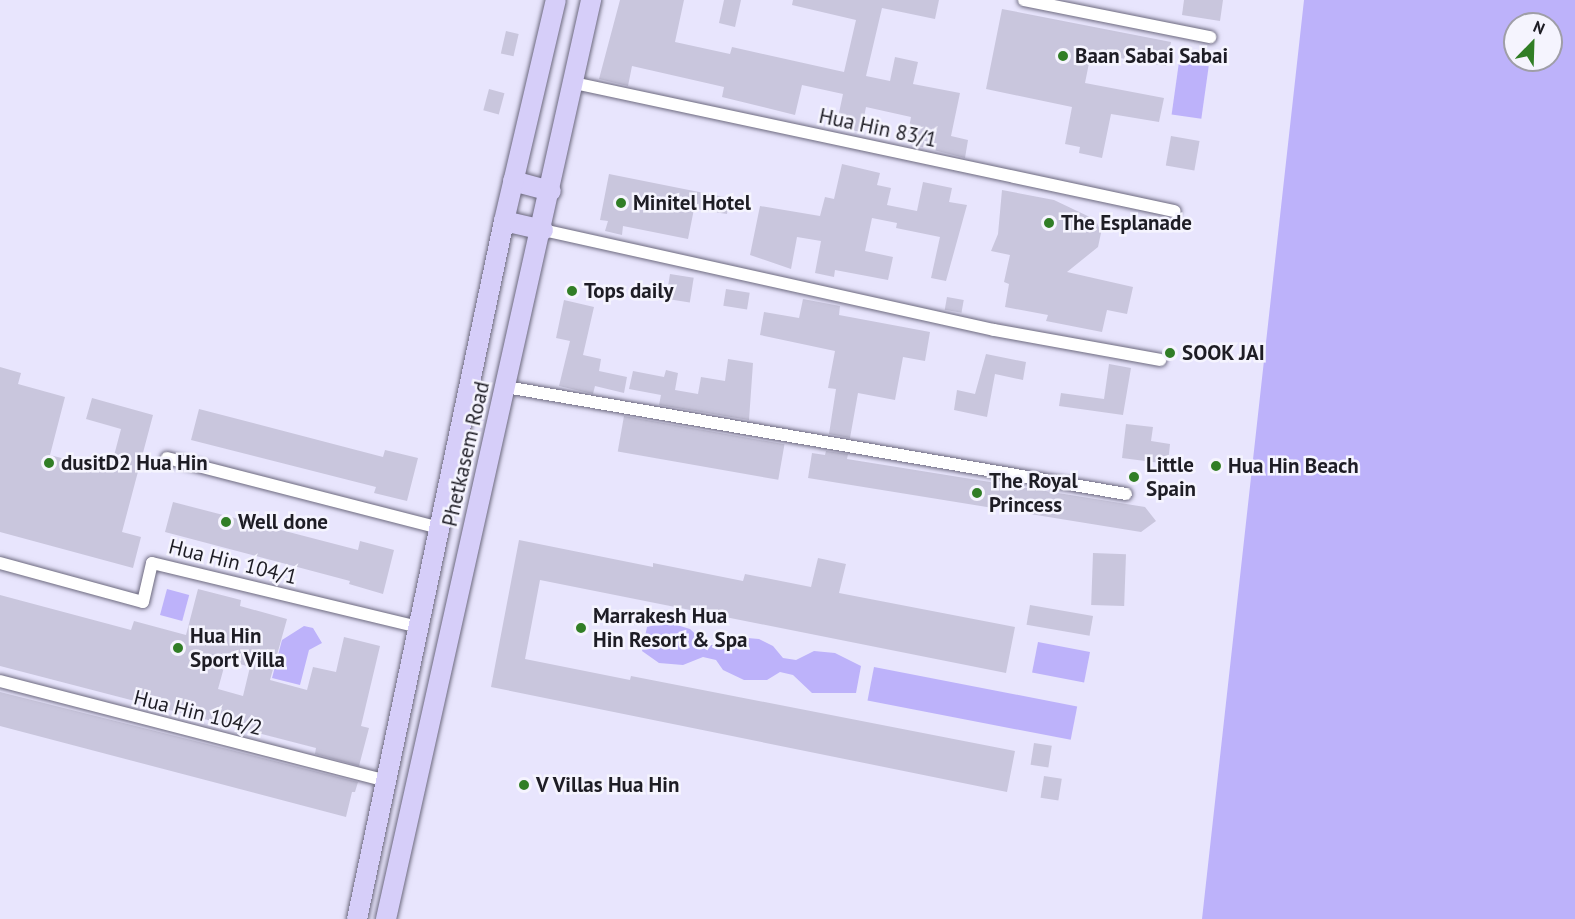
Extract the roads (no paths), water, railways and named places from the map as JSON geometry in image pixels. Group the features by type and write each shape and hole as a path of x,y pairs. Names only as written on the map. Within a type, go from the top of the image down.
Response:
{"main road":[{"name":"Phetkasem Road","path":"357,919 504,221 556,0"},
{"name":"Phetkasem Road","path":"390,918 506,387 543,230 591,0"},
{"path":"513,181 551,191"},
{"path":"504,221 543,230"}],"street":[{"path":"1024,0 1210,37"},
{"name":"Hua Hin 83/1","path":"574,83 1174,211"},
{"path":"543,230 994,330 1160,360"},
{"path":"506,387 1126,494"},
{"path":"167,458 440,528"},
{"name":"Hua Hin 104/1","path":"0,563 143,602 153,563 418,627"},
{"name":"Hua Hin 104/2","path":"0,681 386,781"}],"place":[{"name":"Baan Sabai Sabai","path":"1063,56"},
{"name":"Minitel Hotel","path":"621,203"},
{"name":"The Esplanade","path":"1049,223"},
{"name":"Tops daily","path":"572,291"},
{"name":"SOOK JAI","path":"1170,353"},
{"name":"dusitD2 Hua Hin","path":"49,463"},
{"name":"Hua Hin Beach","path":"1216,466"},
{"name":"Little Spain","path":"1134,477"},
{"name":"The Royal Princess","path":"977,493"},
{"name":"Well done","path":"226,522"},
{"name":"Marrakesh Hua Hin Resort & Spa","path":"581,628"},
{"name":"Hua Hin Sport Villa","path":"178,648"},
{"name":"V Villas Hua Hin","path":"524,785"}]}
